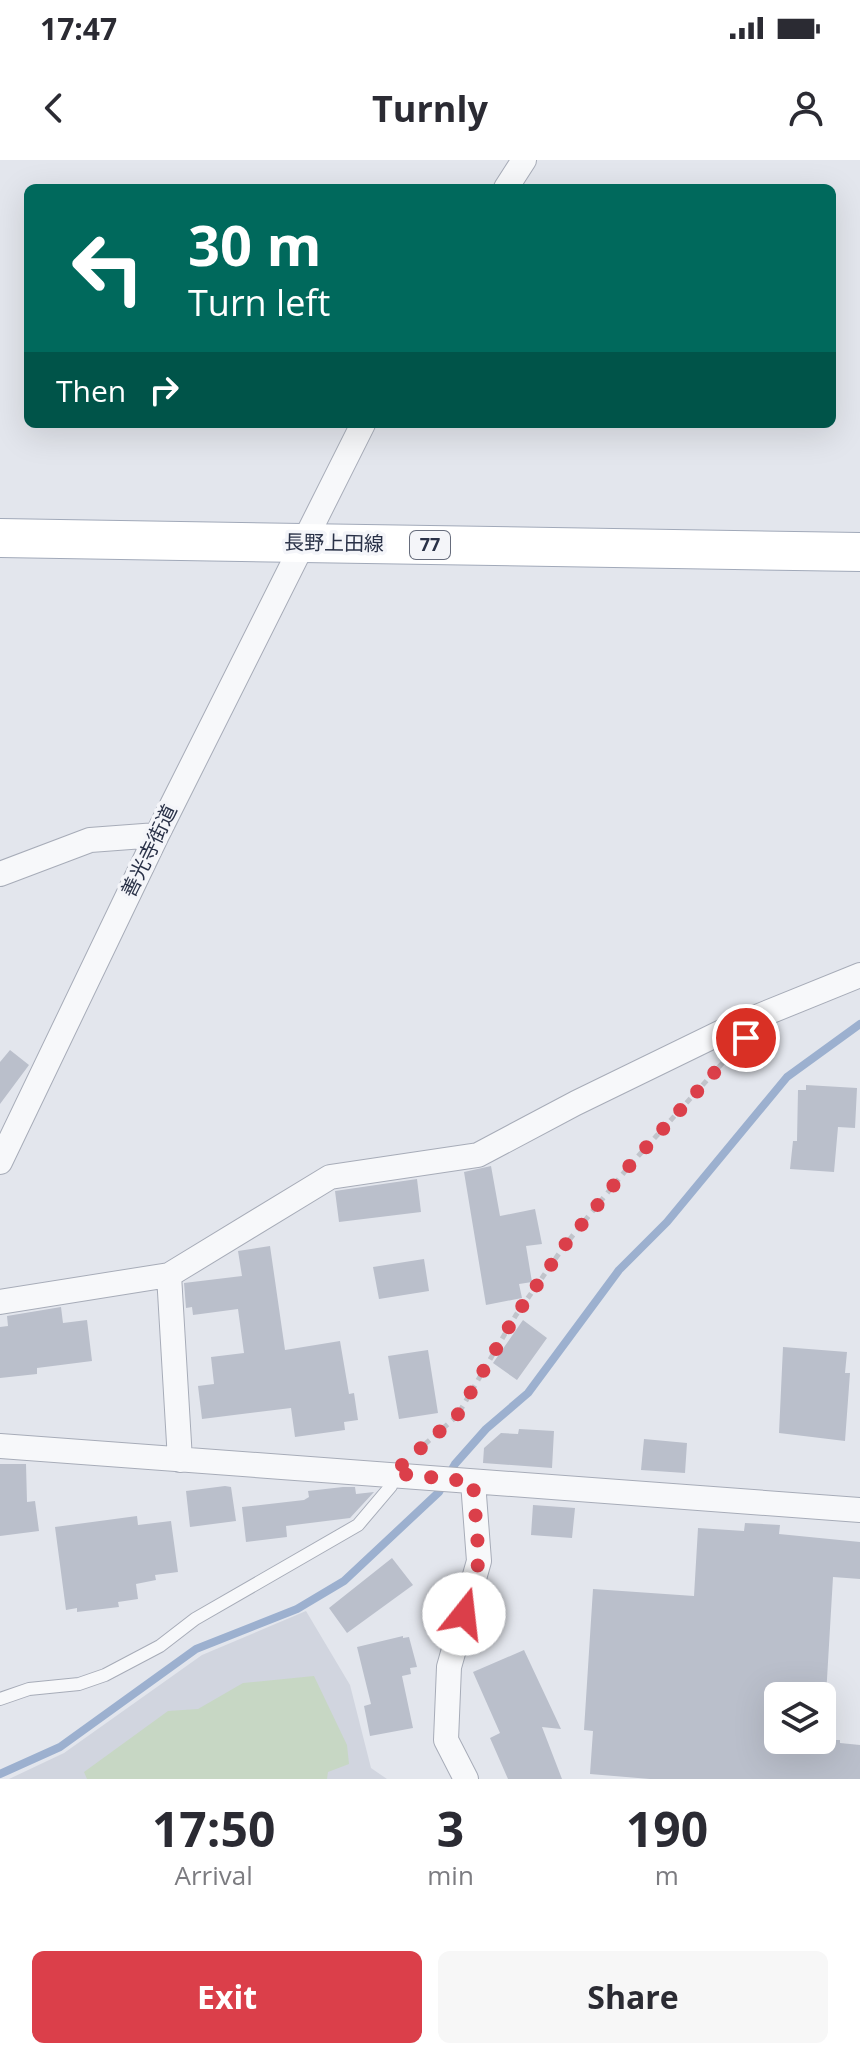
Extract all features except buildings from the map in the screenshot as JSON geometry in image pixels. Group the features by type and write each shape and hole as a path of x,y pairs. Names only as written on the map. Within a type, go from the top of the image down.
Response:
{"main road":[{"name":"長野上田線","path":"0,538 860,552"}],"street":[{"path":"509,184 524,160"},
{"name":"善光寺街道","path":"0,1162 157,835 361,428"},
{"path":"0,874 90,840 157,835"},
{"path":"0,1302 169,1275 330,1177 478,1155 576,1103 756,1017 860,975"},
{"path":"169,1275 180,1460"},
{"path":"0,1446 860,1510"},
{"path":"454,1480 479,1561 449,1667 446,1740 466,1779"}],"lane":[{"path":"0,1699 29,1689 79,1684 105,1675 160,1646 195,1619 358,1525 391,1486 393,1473"}],"path":[{"path":"393,1473 457,1416 516,1315 565,1245 631,1164 746,1038 756,1017"}],"shaded area":[{"path":"306,1611 350,1685 371,1768 387,1779 9,1779 64,1753 202,1655"}],"green space":[{"path":"314,1676 347,1745 349,1764 328,1772 327,1779 87,1779 84,1772 168,1711 198,1709 243,1683"}],"waterway":[{"path":"0,1774 60,1747 196,1649 297,1609 344,1581 439,1492 455,1464 486,1429 528,1393 619,1270 667,1222 787,1077 860,1024"}],"route":[{"path":"464,1614 479,1561 473,1482 393,1473 457,1416 516,1315 565,1245 631,1164 746,1038"}]}
